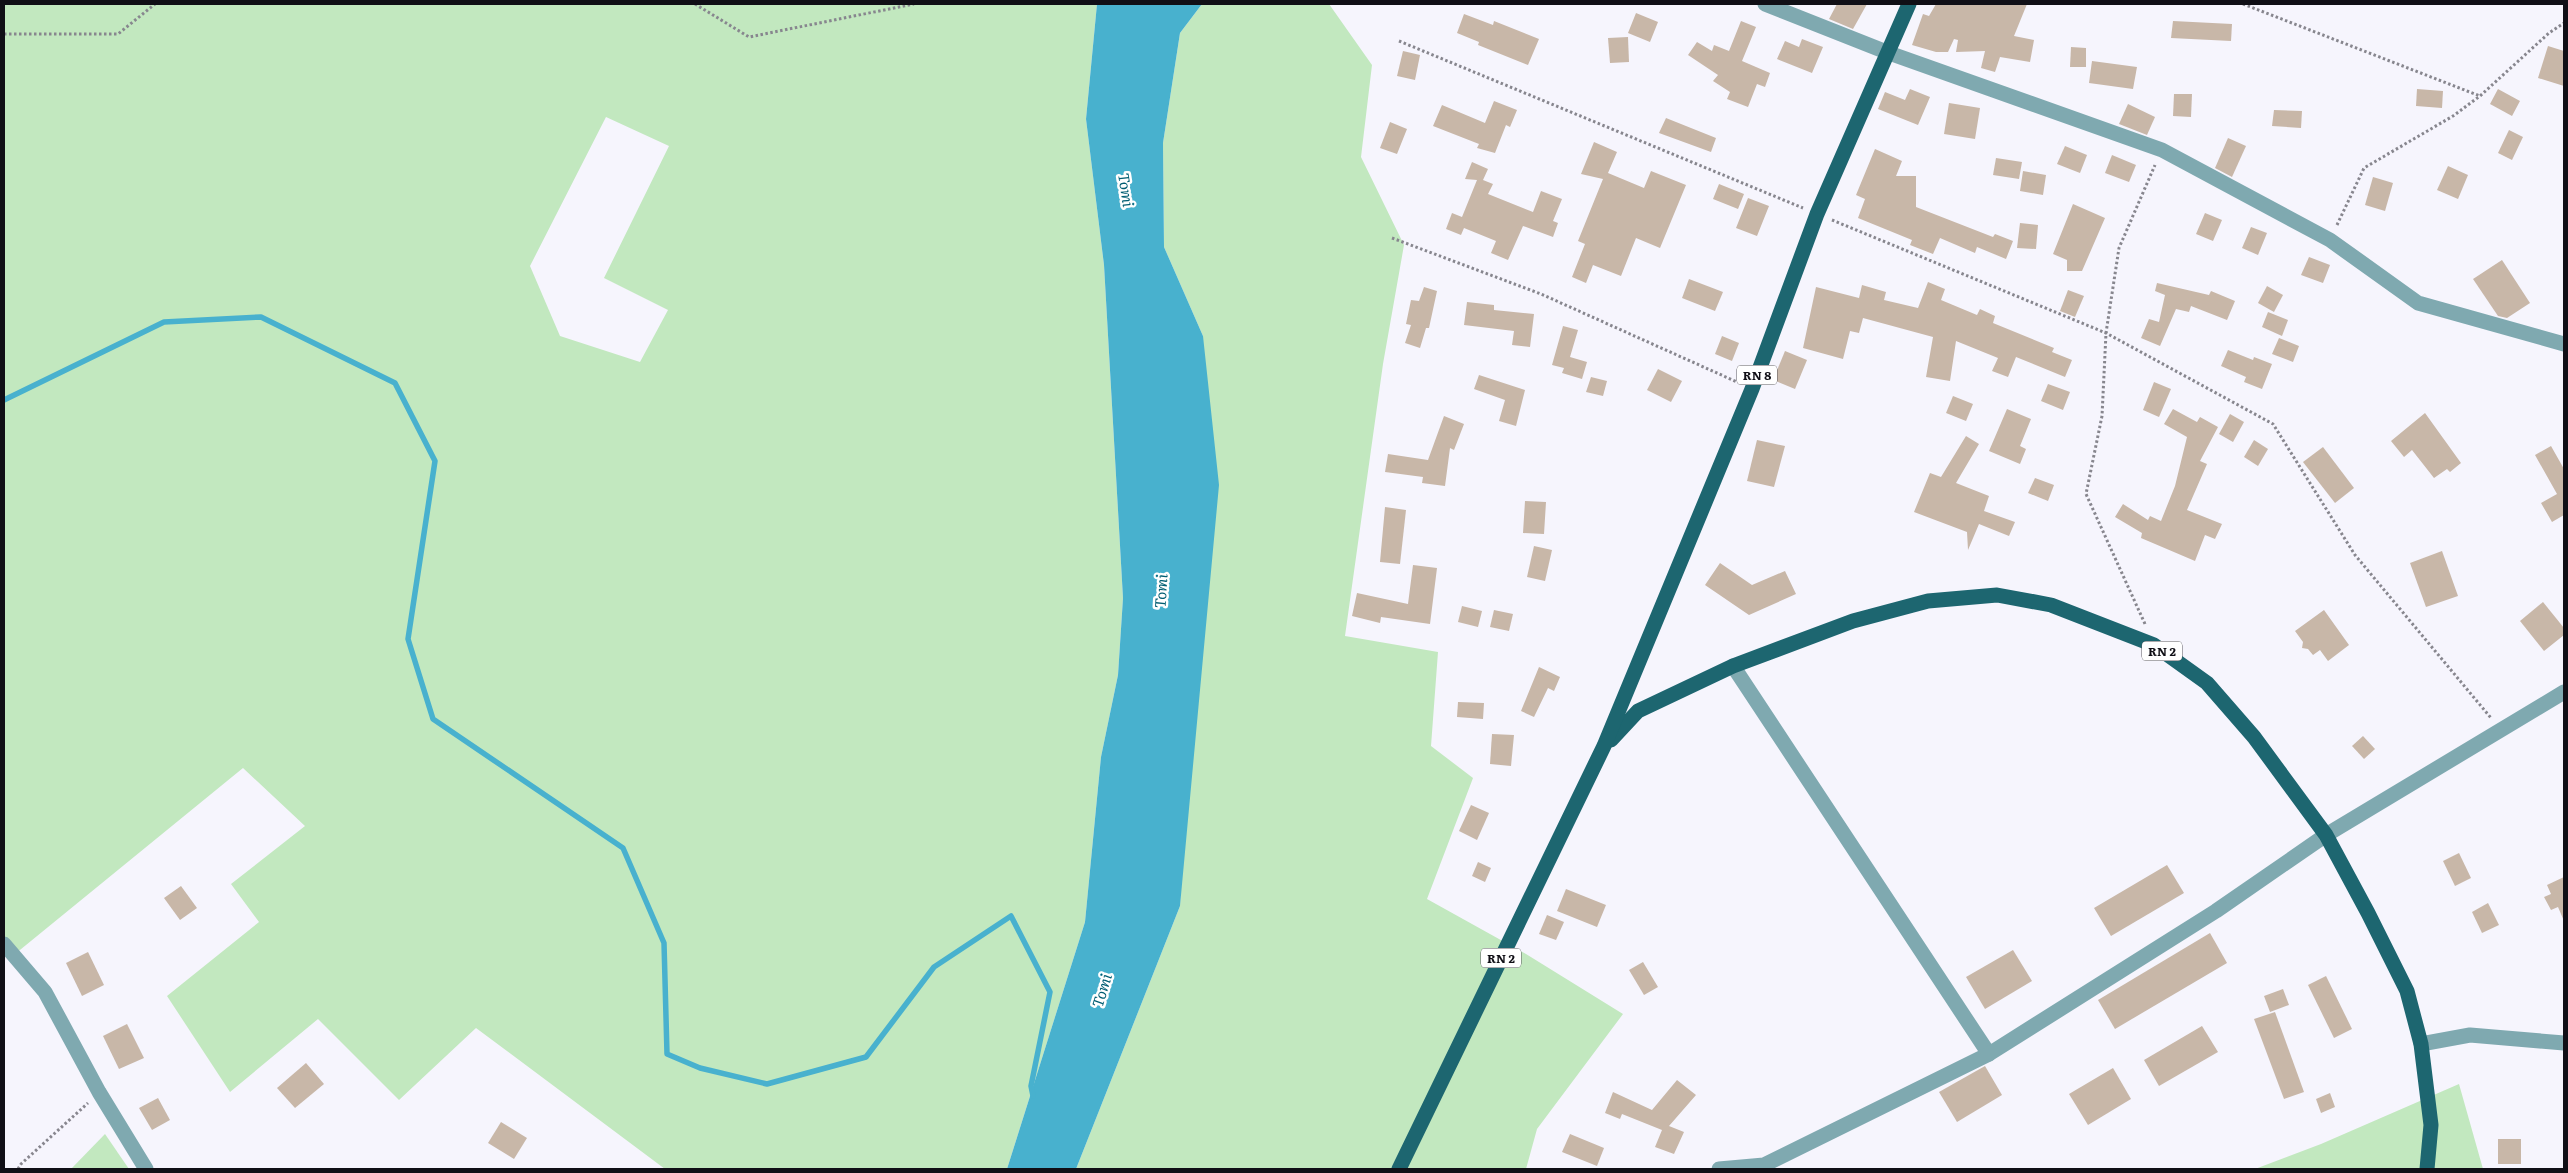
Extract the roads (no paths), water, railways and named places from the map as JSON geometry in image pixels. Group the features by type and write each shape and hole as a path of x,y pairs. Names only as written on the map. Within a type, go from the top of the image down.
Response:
{"main road":[{"name":"RN 8","path":"1604,746 1752,389 1817,214 1909,4"},
{"name":"RN 2","path":"1398,1169 1604,746 1638,711 1732,666 1852,621 1928,601 1997,595 2051,605 2154,645 2207,683 2254,736 2326,835 2407,991 2420,1044 2431,1126 2427,1169"}],"street":[{"path":"1765,4 1889,53 2162,150 2330,240 2418,303 2564,344"},
{"path":"1732,666 1989,1054"},
{"path":"1719,1169 1764,1165 1989,1054 2216,911 2326,835 2500,728 2564,692"},
{"path":"4,944 45,992 99,1092 146,1169"},
{"path":"2420,1044 2470,1035 2564,1043"}],"water":[{"name":"Tomi","path":"1097,4 1202,4 1180,33 1163,143 1164,247 1203,336 1219,485 1180,906 1076,1169 1007,1169 1085,922 1101,757 1118,675 1123,598 1104,265 1086,119"}],"waterway":[{"path":"4,400 164,322 261,317 395,383 435,461 408,639 433,719 623,848 664,943 667,1054 700,1068 767,1084 866,1057 934,967 1011,916 1050,992 1031,1086 1033,1096"}]}
